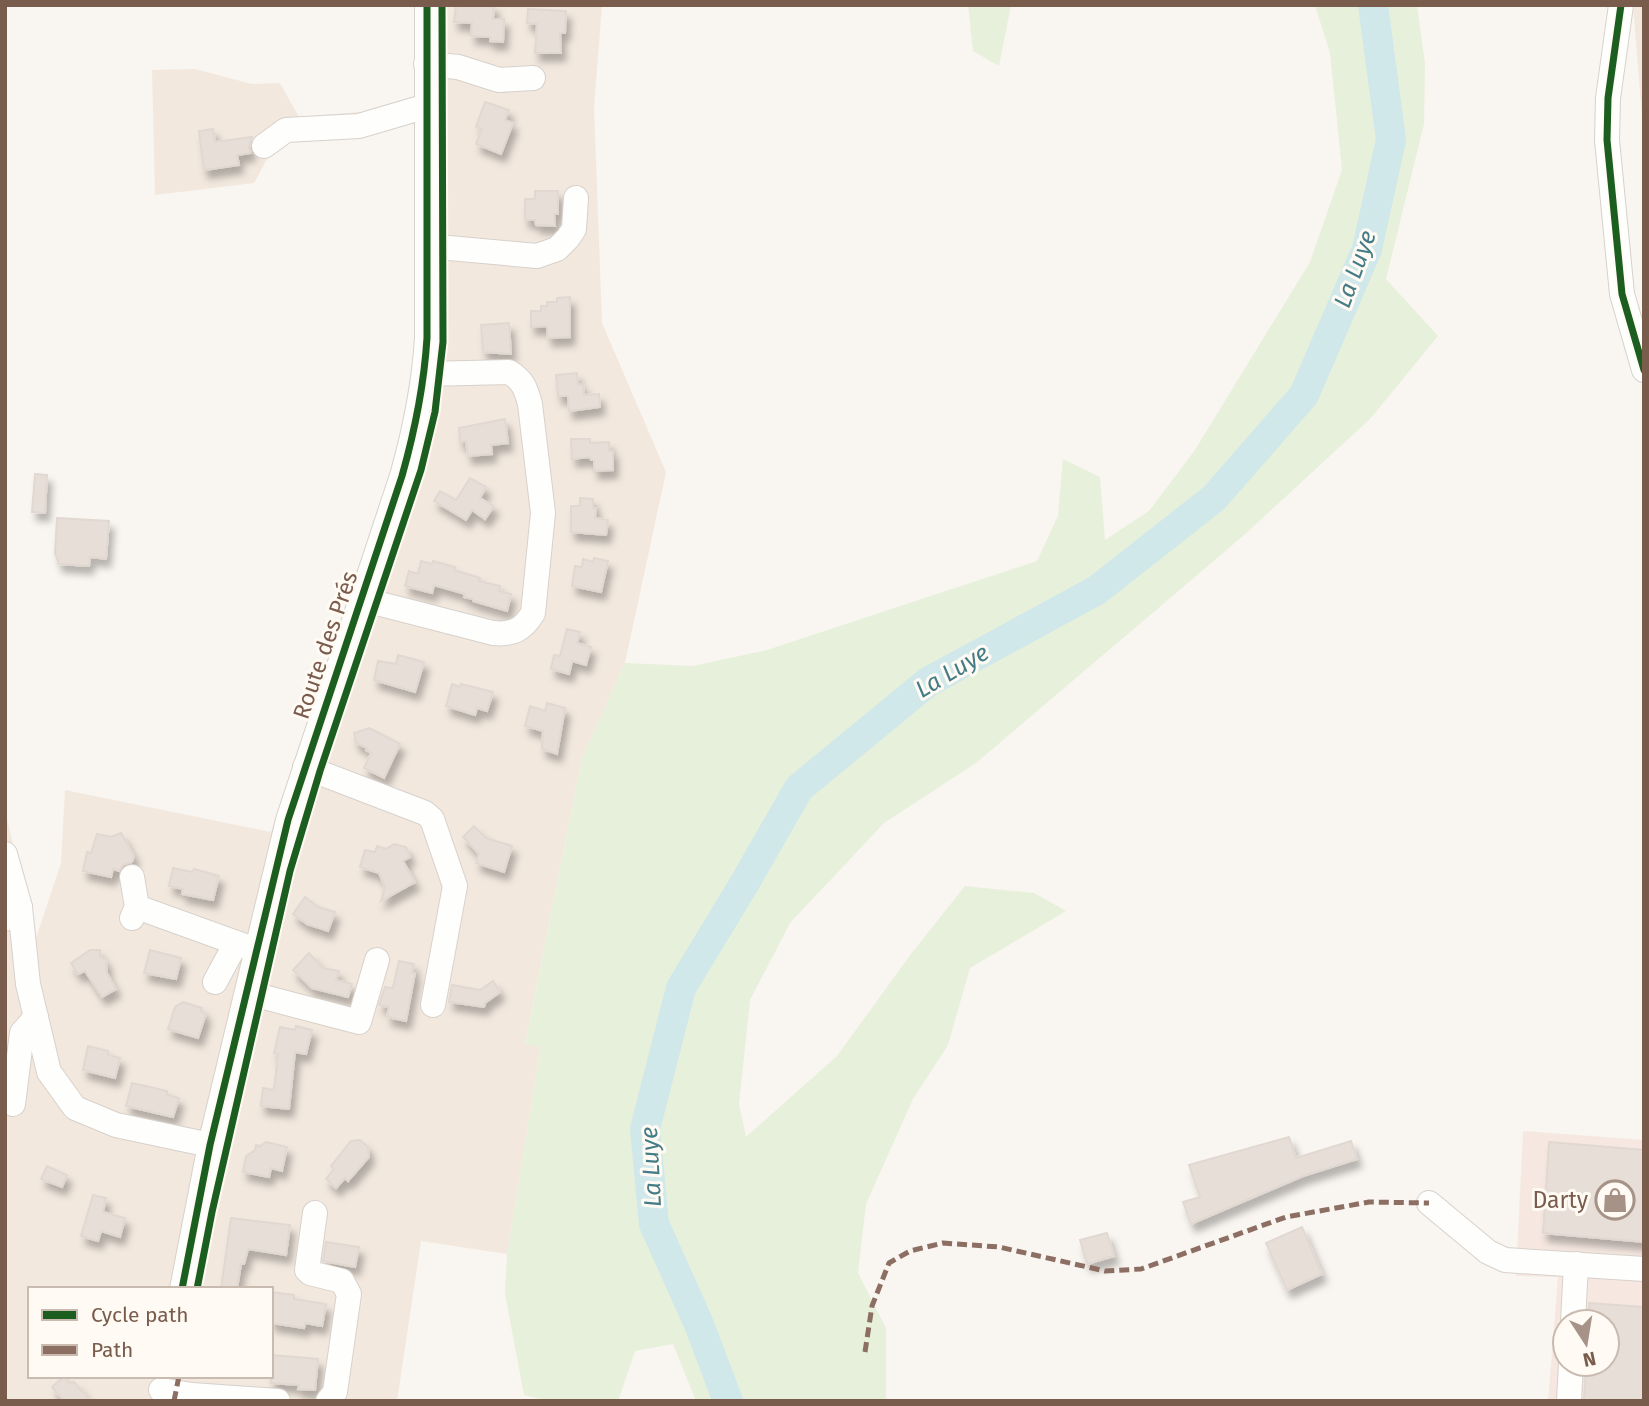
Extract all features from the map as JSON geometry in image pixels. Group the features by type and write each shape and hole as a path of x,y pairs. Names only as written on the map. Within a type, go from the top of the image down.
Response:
{"street":[{"name":"Route des Prés","path":"182,1287 246,946 402,476 415,428 425,374 427,5"},
{"path":"1621,5 1608,98 1607,140 1622,293 1644,370"},
{"path":"426,64 458,67 499,80 533,78"},
{"path":"264,145 286,130 359,126 427,106"},
{"path":"427,246 537,256 557,249 568,238 574,229 576,198"},
{"path":"361,599 505,635 517,631 527,623 533,613 542,513 526,389 520,378 509,372 425,374"},
{"path":"304,767 425,813 432,819 455,886 433,1005"},
{"path":"6,852 12,913 49,1072 75,1108 116,1125 211,1145"},
{"path":"132,877 134,913 186,925 246,946 215,982"},
{"path":"175,900 186,925"},
{"path":"260,996 359,1022 377,960"},
{"path":"13,1104 22,1033 36,1017"},
{"path":"1429,1203 1488,1252 1505,1259 1644,1269"},
{"path":"315,1213 307,1270 342,1281 349,1294 335,1392 328,1401"},
{"path":"1574,1308 1576,1264"},
{"path":"1569,1401 1570,1378"},
{"path":"161,1389 192,1395 278,1401"}],"shaded area":[{"path":"416,5 602,5 594,107 602,323 666,472 625,663 582,758 525,1044 541,1046 507,1254 421,1241 397,1401 5,1401 5,811 36,938 61,863 65,790 271,832 363,559 412,402 419,239 416,125 400,120 306,137 273,148 254,183 155,195 152,70 195,69 252,84 280,83 299,117 361,112 415,96"},
{"path":"1633,5 1644,5 1644,141"},
{"path":"1523,1131 1644,1140 1644,1401 1548,1401 1551,1364 1551,1378 1621,1378 1621,1308 1556,1308 1558,1277 1516,1276"}],"green space":[{"path":"968,5 1011,5 999,66 973,51"},
{"path":"1315,5 1417,5 1425,64 1424,124 1386,279 1438,336 1370,419 1243,536 976,763 884,823 790,923 750,1000 739,1104 746,1137 837,1056 911,954 965,886 1034,893 1066,911 970,968 948,1045 913,1099 866,1204 858,1273 886,1328 886,1401 696,1401 673,1344 635,1351 618,1401 550,1401 524,1395 505,1294 507,1254 541,1046 525,1045 582,758 625,663 693,666 767,650 1037,561 1058,516 1063,459 1100,477 1105,540 1149,511 1195,450 1310,262 1342,170 1330,53"}],"building":[{"path":"456,5 494,5 493,19 504,19 503,42 490,41 490,37 471,36 472,23 454,22"},
{"path":"528,9 566,11 565,33 560,33 561,53 535,53 537,24 527,23"},
{"path":"485,102 509,110 505,120 513,123 501,154 476,144 482,129 476,127"},
{"path":"213,129 215,142 252,137 249,147 251,153 237,155 239,165 204,170 199,131"},
{"path":"535,191 558,191 555,226 536,225 535,220 525,220 525,199 535,199"},
{"path":"570,297 570,337 548,338 547,326 531,327 531,311 541,311 541,306 547,306 547,302 557,302 557,298"},
{"path":"509,323 511,354 483,352 481,325"},
{"path":"577,373 578,385 583,384 584,395 599,394 600,407 569,411 568,396 558,396 556,375"},
{"path":"505,419 508,443 491,445 492,454 468,456 466,441 460,442 459,428"},
{"path":"571,439 590,439 590,443 609,442 609,451 613,451 613,470 594,471 594,460 590,457 572,459"},
{"path":"35,474 47,475 45,513 32,512"},
{"path":"470,478 486,487 480,498 494,506 485,519 472,510 466,520 434,501 440,491 456,500"},
{"path":"580,498 593,499 595,518 608,520 606,535 571,532 571,506 580,506"},
{"path":"57,518 109,521 106,559 90,557 89,566 59,564 55,553"},
{"path":"594,558 608,561 601,592 572,586 575,566 582,567 583,559 593,562"},
{"path":"421,561 455,567 454,570 480,578 479,581 500,586 499,591 511,594 507,611 434,585 432,593 405,586 409,571 418,574"},
{"path":"567,629 580,632 577,643 591,647 586,665 572,661 569,674 551,669 554,655 560,656"},
{"path":"398,655 424,662 415,692 374,680 378,661 396,664"},
{"path":"452,684 493,692 487,711 477,708 475,715 446,706"},
{"path":"547,703 565,708 557,754 542,749 543,731 525,726 530,706 545,711"},
{"path":"369,728 400,744 384,778 364,768 371,753 356,743 354,733"},
{"path":"474,826 486,838 512,846 504,872 476,863 479,854 463,837"},
{"path":"121,833 134,856 132,862 123,865 119,871 113,869 111,877 83,871 87,852 91,853 97,834 111,837"},
{"path":"394,844 406,847 410,857 403,861 415,882 381,901 385,887 379,873 360,867 365,850 375,852 377,846 386,849"},
{"path":"173,868 192,872 194,869 219,876 213,900 182,894 183,889 169,886"},
{"path":"305,897 318,907 335,912 328,931 307,924 293,914"},
{"path":"90,950 100,950 100,957 106,959 107,973 116,989 102,997 85,971 78,974 71,963"},
{"path":"150,950 181,958 176,979 144,973"},
{"path":"309,953 323,968 339,971 336,980 352,984 348,997 312,988 293,970"},
{"path":"399,961 414,964 412,973 415,973 406,1021 387,1017 389,1007 379,1005 385,987 393,988"},
{"path":"493,981 500,992 485,1003 484,1007 449,1002 452,985 480,990"},
{"path":"183,1002 202,1008 201,1012 206,1014 198,1038 168,1029 175,1007"},
{"path":"296,1026 312,1030 306,1054 295,1052 289,1109 261,1106 263,1088 274,1090 278,1054 274,1053 280,1027 295,1030"},
{"path":"88,1046 108,1051 108,1055 120,1058 115,1078 83,1070"},
{"path":"132,1083 167,1091 167,1095 179,1098 173,1117 126,1106"},
{"path":"1289,1137 1296,1158 1351,1141 1357,1159 1303,1176 1191,1224 1183,1202 1200,1197 1189,1165"},
{"path":"360,1140 368,1147 369,1157 348,1181 345,1178 336,1188 326,1179 334,1169 331,1166 351,1141"},
{"path":"266,1142 287,1147 282,1171 271,1168 269,1177 243,1172 246,1156 255,1150 256,1145 260,1146"},
{"path":"1549,1142 1644,1150 1644,1242 1543,1233"},
{"path":"47,1166 67,1175 62,1187 41,1179"},
{"path":"93,1195 106,1198 103,1212 125,1218 120,1237 101,1231 98,1241 81,1236"},
{"path":"231,1218 290,1225 286,1255 248,1249 244,1264 241,1264 237,1287 221,1287"},
{"path":"1302,1227 1322,1274 1287,1290 1266,1243"},
{"path":"1107,1233 1114,1256 1087,1264 1080,1240"},
{"path":"326,1242 359,1247 355,1267 323,1261"},
{"path":"273,1292 326,1304 322,1326 305,1323 304,1328 273,1323"},
{"path":"1589,1303 1644,1307 1644,1401 1584,1401 1585,1378 1621,1378 1621,1308 1589,1308"},
{"path":"273,1355 318,1359 315,1390 298,1389 299,1385 271,1383"},
{"path":"62,1378 66,1378 70,1383 74,1382 91,1401 64,1401 52,1387"}],"waterway":[{"name":"La Luye","path":"728,1401 698,1322 654,1224 645,1129 681,988 799,788 928,682 1097,590 1214,498 1304,395 1367,249 1391,140 1373,5"}],"marked path":[{"path":"865,1352 872,1306 889,1263 910,1251 943,1243 999,1247 1105,1271 1141,1269 1286,1217 1369,1202 1429,1203"},
{"path":"174,1401 179,1378"}],"cycle path":[{"path":"182,1287 210,1145 288,820 402,476 418,408 427,338 427,5"},
{"path":"197,1287 290,871 320,771 421,470 435,412 443,342 442,5"},
{"path":"1621,5 1608,98 1607,140 1622,294 1644,370"}],"place":[{"name":"Darty","path":"1615,1200"}]}
